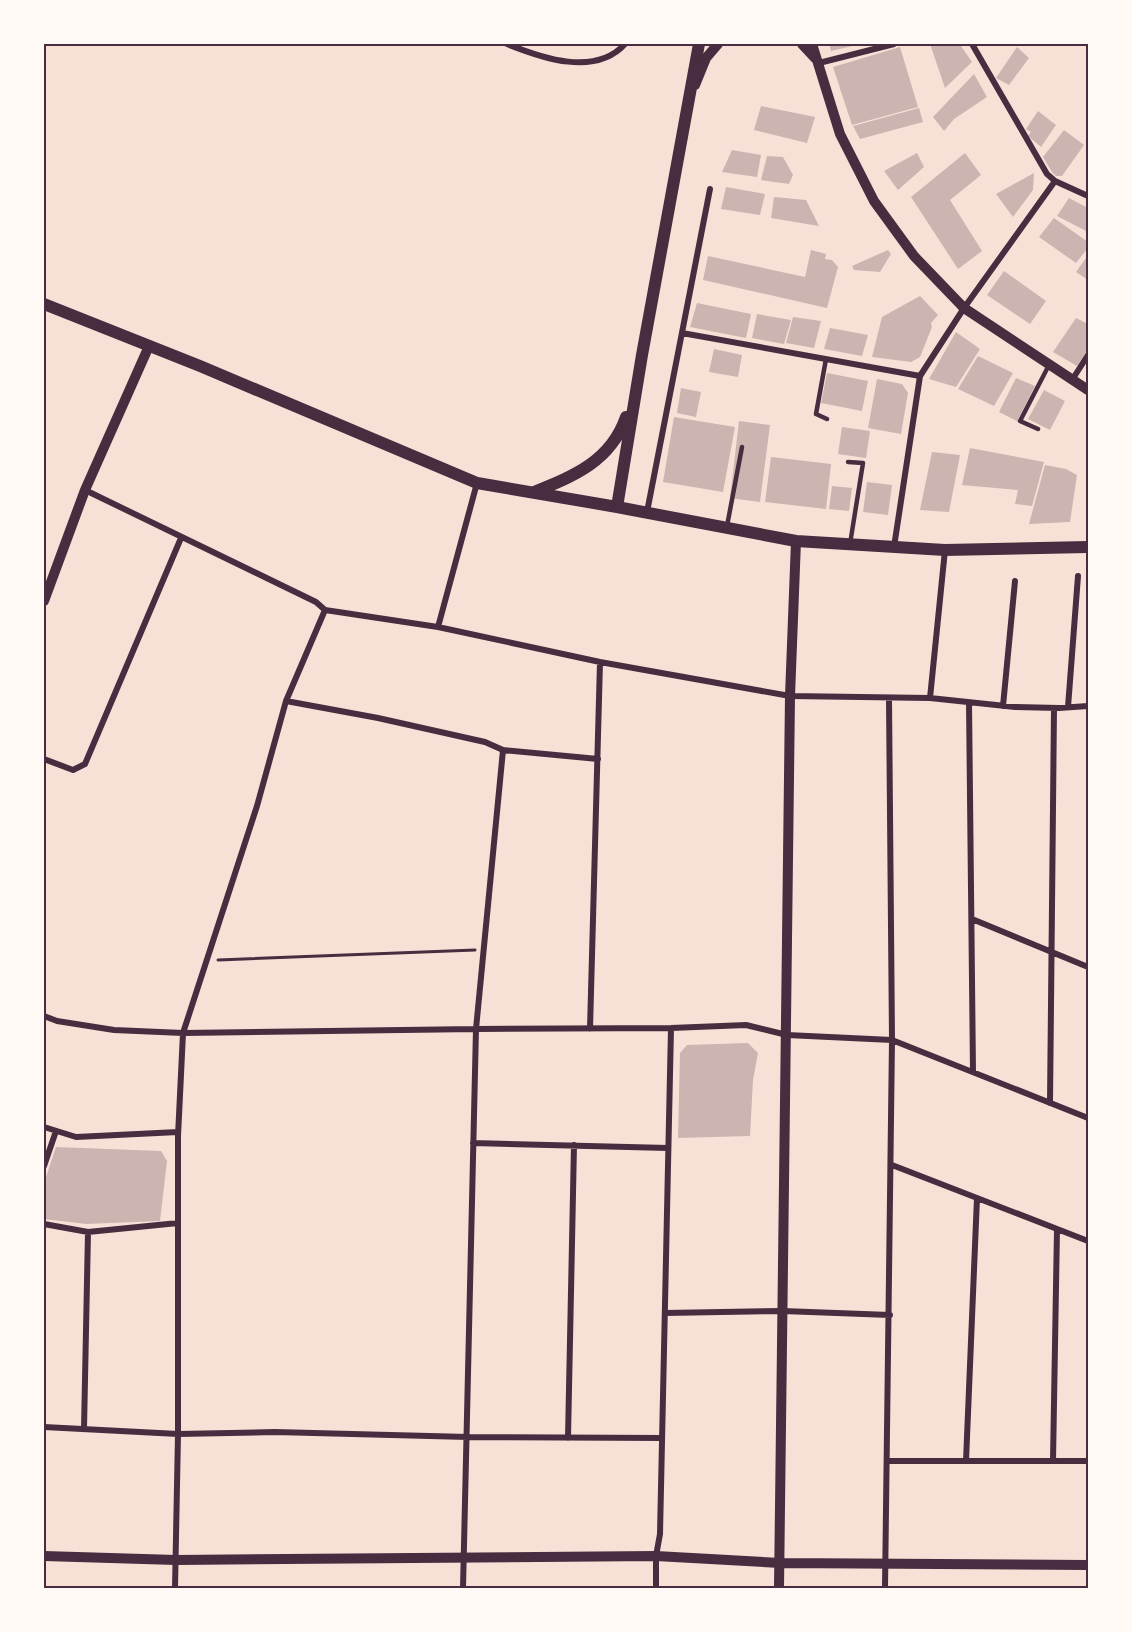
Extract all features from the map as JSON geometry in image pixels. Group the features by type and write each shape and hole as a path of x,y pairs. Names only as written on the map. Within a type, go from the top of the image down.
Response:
{"main road":[{"path":"617,507 699,44"},
{"path":"44,304 200,366 477,483 796,541 945,550 1089,547"},
{"path":"533,493 562,481 599,459 621,432 637,388"}],"street":[{"path":"507,44 560,62 600,60 620,50 625,44"},
{"path":"689,98 705,58 718,44"},
{"path":"802,44 819,63"},
{"path":"812,44 840,134 874,201 914,256 964,308 1089,390"},
{"path":"819,63 894,44"},
{"path":"972,44 1047,174 1056,181 1089,196"},
{"path":"894,547 920,376 964,308 1056,181"},
{"path":"647,513 710,189"},
{"path":"682,333 920,376"},
{"path":"44,601 85,490 149,346"},
{"path":"1072,380 1089,355"},
{"path":"438,627 477,483"},
{"path":"85,490 316,602 325,610 438,627 600,662 790,696 930,698 1003,706 1054,708 1089,706"},
{"path":"44,759 73,770 85,764 181,538"},
{"path":"779,1588 790,696 796,541"},
{"path":"930,698 945,550"},
{"path":"1068,707 1078,576"},
{"path":"1003,706 1016,581"},
{"path":"175,1588 178,1434 178,1132 183,1033 257,806 285,701 325,610"},
{"path":"590,1029 600,662"},
{"path":"885,1588 892,1165 889,699"},
{"path":"285,701 474,739 503,750 598,759"},
{"path":"969,703 973,1072"},
{"path":"1050,1103 1054,708"},
{"path":"464,1588 476,1029 503,750"},
{"path":"972,919 1089,967"},
{"path":"44,1016 57,1021 114,1030 183,1033 671,1029 746,1025 787,1035 892,1040 1089,1118"},
{"path":"656,1588 656,1556 660,1534 671,1029"},
{"path":"44,1127 76,1137 178,1132"},
{"path":"44,1166 56,1131"},
{"path":"473,1143 668,1148"},
{"path":"568,1438 574,1145"},
{"path":"892,1165 1089,1241"},
{"path":"966,1461 977,1198"},
{"path":"44,1224 88,1232 178,1223"},
{"path":"1053,1461 1057,1229"},
{"path":"84,1429 88,1232"},
{"path":"665,1313 783,1311 890,1315"},
{"path":"44,1427 178,1434 275,1432 468,1437 662,1438"},
{"path":"887,1461 1089,1461"},
{"path":"44,1556 176,1560 656,1556 780,1563 1089,1565"}],"lane":[{"path":"826,359 816,414 827,419"},
{"path":"1038,429 1020,421 1049,365"},
{"path":"727,529 742,447"},
{"path":"848,462 863,463 850,544"}],"path":[{"path":"207,960 483,950"}],"building":[{"path":"829,44 861,44 831,51"},
{"path":"930,44 961,46 972,62 945,88"},
{"path":"900,47 918,107 852,125 833,67"},
{"path":"1017,47 1029,58 1009,85 996,78"},
{"path":"974,74 987,97 954,119 944,131 933,117"},
{"path":"761,106 815,117 807,143 754,130"},
{"path":"919,108 923,122 860,139 853,126"},
{"path":"1038,111 1056,125 1041,147 1028,136 1031,132 1026,129"},
{"path":"1064,130 1084,145 1062,176 1056,176 1043,157"},
{"path":"732,150 761,155 757,177 722,172"},
{"path":"917,153 924,167 898,190 884,171"},
{"path":"965,153 981,175 950,200 982,251 958,269 911,197"},
{"path":"767,156 783,157 793,175 789,184 761,180"},
{"path":"1034,173 1033,190 1013,217 996,194"},
{"path":"726,187 765,194 760,215 721,209"},
{"path":"774,197 806,200 819,226 771,218"},
{"path":"1069,198 1088,208 1088,232 1057,216"},
{"path":"1054,218 1088,242 1088,248 1076,263 1039,237"},
{"path":"811,250 826,254 825,259 832,260 838,267 827,308 703,280 708,256 805,277"},
{"path":"888,250 891,254 880,272 854,270 852,266"},
{"path":"1088,255 1088,280 1076,272"},
{"path":"1004,271 1046,301 1030,324 987,295"},
{"path":"920,296 938,315 931,323 932,327 920,357 911,362 872,357 882,317"},
{"path":"697,303 751,314 746,338 690,327"},
{"path":"757,314 791,320 784,344 752,338"},
{"path":"793,317 821,321 814,348 786,343"},
{"path":"1076,318 1088,324 1088,349 1077,366 1053,352"},
{"path":"830,328 868,335 862,356 824,349"},
{"path":"956,332 980,349 956,387 929,379"},
{"path":"714,349 742,355 738,377 709,372"},
{"path":"978,356 1013,373 994,406 958,389"},
{"path":"827,373 868,381 862,411 821,403"},
{"path":"1016,378 1035,386 1017,421 999,412"},
{"path":"877,379 902,384 908,393 901,434 868,428"},
{"path":"681,388 701,392 696,417 677,413"},
{"path":"1044,390 1065,401 1050,430 1028,419"},
{"path":"674,417 735,427 723,492 663,482"},
{"path":"739,421 770,425 760,502 730,498"},
{"path":"842,427 870,431 866,458 838,454"},
{"path":"970,448 1044,462 1032,506 1015,504 1018,490 962,485"},
{"path":"932,452 960,455 949,512 920,510"},
{"path":"771,457 831,464 826,509 765,502"},
{"path":"1045,465 1066,469 1077,475 1070,522 1029,524"},
{"path":"867,482 892,485 888,515 863,512"},
{"path":"832,486 852,488 849,511 829,509"},
{"path":"748,1043 758,1053 753,1080 750,1136 678,1138 680,1053 687,1045"},
{"path":"56,1147 161,1151 167,1161 160,1221 86,1224 44,1219 44,1183"}]}
